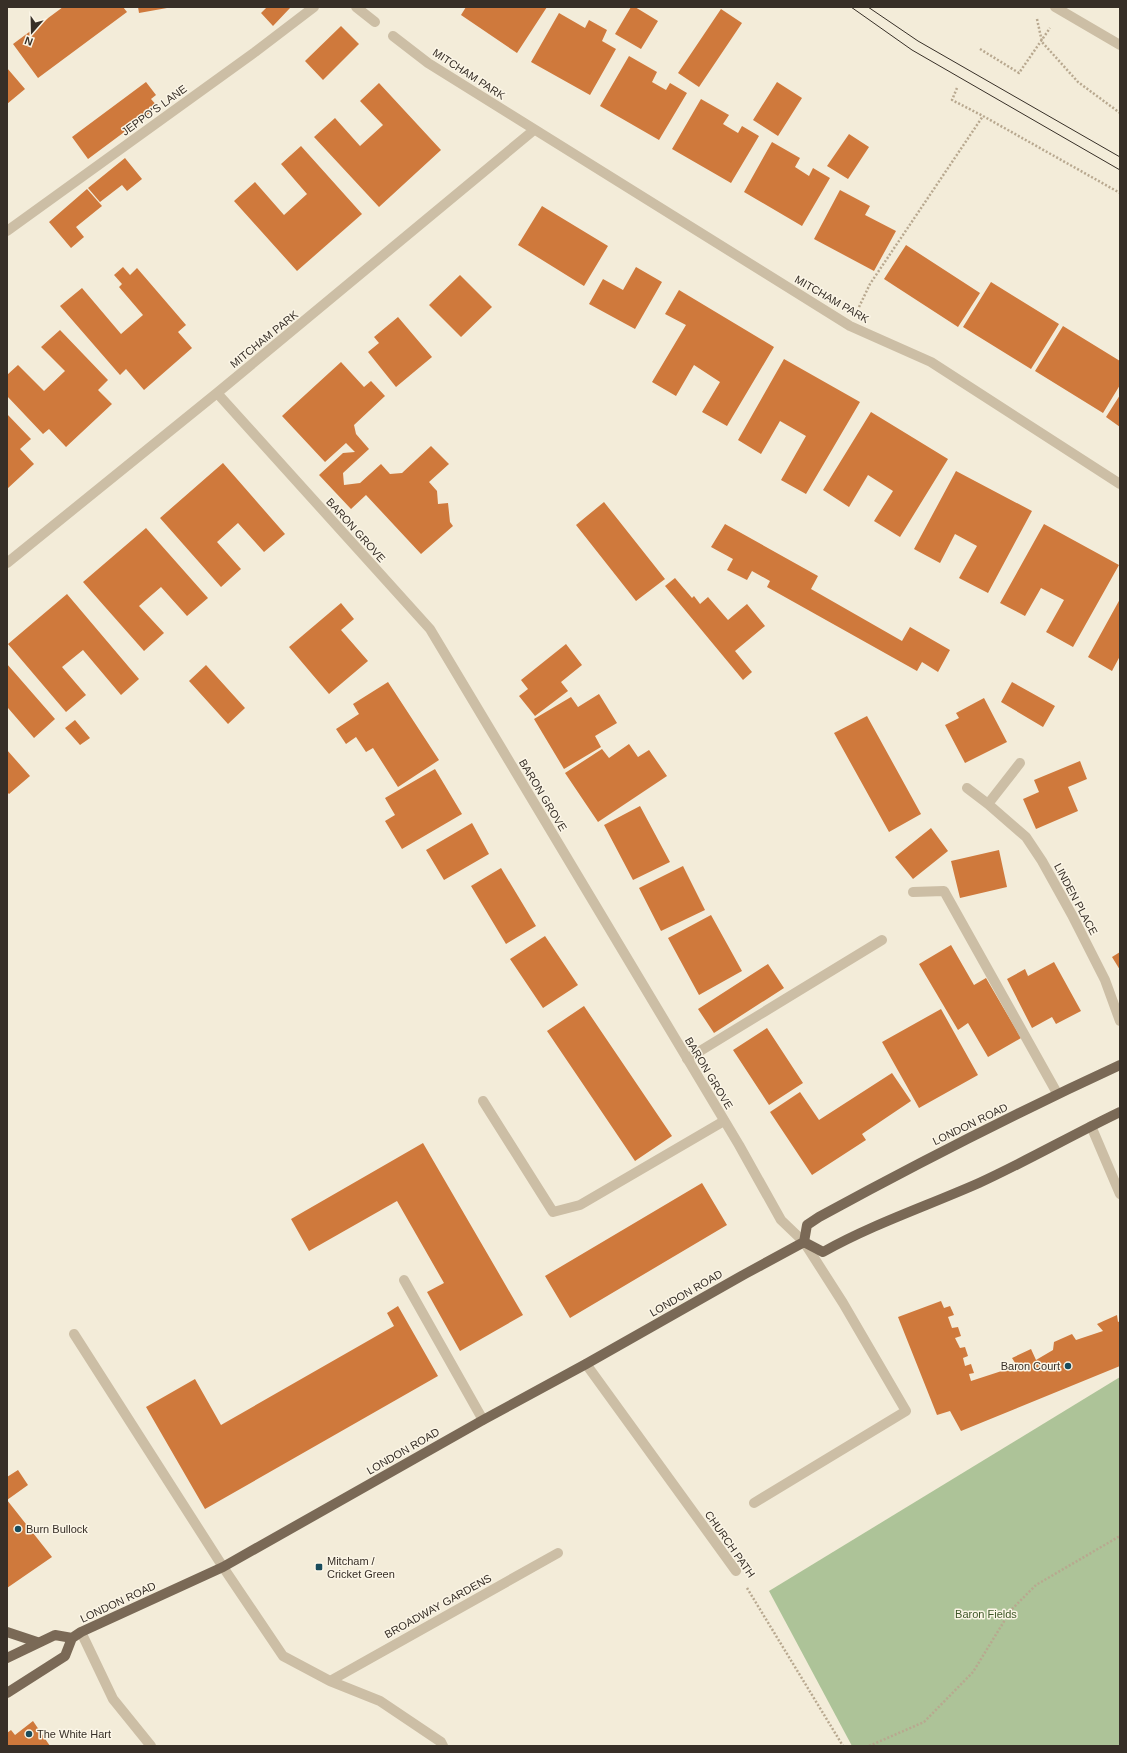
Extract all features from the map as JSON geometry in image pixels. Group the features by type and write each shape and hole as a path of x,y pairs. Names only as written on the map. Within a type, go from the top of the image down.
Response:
{"main road":[{"name":"LONDON ROAD","path":"72,1638 81,1632 223,1567 744,1274 804,1242 807,1225 909,1167 1057,1093 1120,1065"},
{"path":"804,1242 823,1252 875,1225 934,1203 1021,1164 1120,1112"},
{"path":"7,1632 37,1642"},
{"path":"7,1658 37,1642 55,1635 72,1638 65,1656 7,1693"}],"street":[{"name":"JEPPO'S LANE","path":"7,230 255,52 314,7"},
{"path":"356,7 375,22"},
{"path":"1058,9 1120,45"},
{"name":"MITCHAM PARK","path":"393,36 428,63 850,326 931,362 1120,484"},
{"name":"MITCHAM PARK","path":"7,563 217,393 534,130"},
{"name":"BARON GROVE","path":"217,393 430,629 739,1145 781,1220 804,1242 843,1303 906,1411 754,1503"},
{"path":"988,804 1020,763"},
{"name":"LINDEN PLACE","path":"967,788 1026,837 1042,861 1072,915 1105,980 1120,1021"},
{"path":"912,892 944,891 1057,1093"},
{"path":"687,1059 882,940"},
{"path":"484,1101 553,1212 580,1205 724,1121"},
{"path":"1091,1126 1120,1194"},
{"path":"404,1280 483,1420"},
{"path":"74,1334 223,1567 283,1656 330,1680 380,1701 440,1742 443,1746"},
{"name":"CHURCH PATH","path":"586,1364 736,1571"},
{"name":"BROADWAY GARDENS","path":"330,1680 558,1553"},
{"path":"81,1632 113,1699 151,1746"}],"path":[{"path":"980,49 1019,73 1042,42 1058,9"},
{"path":"1036,14 1042,42 1078,82 1120,113"},
{"path":"957,88 952,100 1120,193"},
{"path":"850,326 870,284 983,116"},
{"path":"869,1746 924,1722 973,1672 1011,1610 1036,1585 1120,1536"},
{"name":"CHURCH PATH","path":"736,1571 843,1746"}],"green space":[{"name":"Baron Fields","path":"1120,1377 1120,1746 852,1746 769,1591"}],"building":[{"path":"63,7 123,7 127,12 38,78 13,44"},
{"path":"138,7 167,7 167,8 139,13"},
{"path":"267,7 290,8 273,26 261,13"},
{"path":"466,7 547,7 517,53 461,15"},
{"path":"631,7 635,7 658,21 641,49 615,34"},
{"path":"721,9 742,23 699,87 678,73"},
{"path":"559,13 585,28 589,20 607,30 602,41 616,49 590,95 531,62"},
{"path":"341,26 359,44 323,80 305,61"},
{"path":"629,56 657,72 652,82 666,90 670,83 687,93 659,140 600,106"},
{"path":"7,68 25,89 7,104"},
{"path":"146,82 156,95 151,99 158,107 88,159 72,137"},
{"path":"777,82 802,98 778,136 753,120"},
{"path":"379,83 441,150 379,207 314,137 335,118 360,146 383,125 360,101"},
{"path":"701,99 729,115 723,124 738,133 742,126 759,136 731,183 672,149"},
{"path":"849,134 869,147 848,179 827,166"},
{"path":"772,142 800,158 795,167 809,176 813,168 830,178 802,226 744,192"},
{"path":"301,146 362,214 297,271 234,201 255,182 284,215 307,194 281,164"},
{"path":"125,158 142,179 127,191 122,185 100,202 88,188"},
{"path":"87,189 102,206 76,227 84,237 71,248 49,222"},
{"path":"840,190 870,206 865,215 896,231 874,271 814,239"},
{"path":"542,206 608,246 584,286 518,245"},
{"path":"906,245 980,293 958,327 884,279"},
{"path":"123,267 130,275 137,268 186,325 178,332 192,348 144,390 126,369 120,375 60,306 82,288 121,334 143,315 119,287 122,284 114,275"},
{"path":"636,267 662,282 635,329 589,304 603,279 623,290"},
{"path":"460,275 492,307 461,337 429,305"},
{"path":"991,282 1059,324 1031,369 963,327"},
{"path":"679,290 774,347 727,426 702,412 720,382 694,365 676,396 652,382 686,325 665,314"},
{"path":"398,317 432,357 396,387 368,352 379,343 374,337"},
{"path":"1063,326 1120,361 1120,385 1103,413 1035,371"},
{"path":"60,330 108,380 98,390 112,404 66,447 49,429 43,434 7,396 7,375 18,365 44,391 65,371 41,347"},
{"path":"784,359 860,402 806,494 781,480 806,436 780,421 761,454 738,440"},
{"path":"341,362 364,387 371,381 385,396 354,425 356,434 369,449 343,473 344,485 360,483 381,464 390,474 402,473 431,446 449,464 429,482 437,491 438,504 448,503 450,522 453,526 421,554 366,495 351,509 319,475 343,453 355,452 346,443 325,462 282,416"},
{"path":"1120,395 1120,427 1106,417"},
{"path":"871,412 948,459 900,537 874,521 893,491 868,475 849,507 823,490"},
{"path":"7,414 31,439 20,449 34,464 7,489"},
{"path":"223,463 285,534 264,552 238,523 217,542 241,569 221,587 160,518"},
{"path":"956,471 1032,511 988,593 959,578 977,546 955,534 940,563 914,549"},
{"path":"604,502 665,579 636,601 576,525"},
{"path":"725,524 818,576 811,589 902,641 910,627 950,650 938,672 922,662 917,671 767,587 770,581 752,571 747,580 727,570 733,559 711,547"},
{"path":"1044,524 1119,565 1073,647 1046,632 1064,600 1041,588 1025,616 1000,603"},
{"path":"146,528 208,598 187,616 161,587 139,606 164,633 144,651 83,582"},
{"path":"675,578 692,598 694,596 700,604 708,597 728,620 747,604 765,626 735,651 752,672 743,680 665,586"},
{"path":"67,594 139,679 121,695 83,650 62,667 86,695 66,712 8,644"},
{"path":"1120,599 1120,656 1112,671 1088,657"},
{"path":"341,603 354,619 341,630 368,661 329,694 289,647"},
{"path":"566,644 582,665 561,682 568,691 535,716 519,696 528,689 521,680"},
{"path":"7,664 55,719 34,738 8,708 7,709"},
{"path":"206,665 245,708 228,724 189,681"},
{"path":"388,682 439,760 398,787 373,748 366,752 356,737 346,744 336,729 359,714 353,704"},
{"path":"1012,682 1055,706 1043,727 1001,702"},
{"path":"599,694 617,723 595,736 601,747 564,769 534,719 571,697 578,707"},
{"path":"984,698 1007,742 965,763 945,725 959,718 956,713"},
{"path":"867,716 921,814 889,832 834,733"},
{"path":"75,720 90,738 80,745 65,728"},
{"path":"629,744 638,757 649,750 667,776 598,822 565,773 602,749 609,758"},
{"path":"7,750 30,776 9,794 7,792"},
{"path":"1080,761 1087,779 1068,787 1078,811 1036,829 1023,799 1039,792 1034,780"},
{"path":"435,769 462,814 402,849 385,821 395,815 385,798"},
{"path":"640,806 670,862 633,880 604,825"},
{"path":"472,823 489,854 444,880 426,850"},
{"path":"931,828 948,851 913,879 895,857"},
{"path":"999,850 1007,887 960,898 951,861"},
{"path":"683,866 705,910 661,931 639,888"},
{"path":"501,868 536,926 506,944 471,886"},
{"path":"711,915 742,971 699,995 668,938"},
{"path":"545,936 578,985 543,1008 510,959"},
{"path":"951,945 974,985 986,978 1021,1038 988,1057 968,1023 958,1030 919,964"},
{"path":"1120,952 1120,970 1112,957"},
{"path":"1054,962 1081,1011 1056,1024 1052,1017 1032,1028 1007,979 1025,969 1028,976"},
{"path":"768,964 784,988 714,1033 698,1009"},
{"path":"584,1006 672,1136 635,1161 547,1031"},
{"path":"941,1009 978,1075 919,1108 882,1042"},
{"path":"767,1028 803,1083 769,1105 733,1050"},
{"path":"892,1073 911,1101 862,1134 866,1140 812,1175 770,1112 800,1092 819,1120"},
{"path":"423,1143 523,1315 460,1351 427,1292 444,1283 397,1201 309,1251 291,1219"},
{"path":"702,1183 727,1225 570,1318 545,1276"},
{"name":"Baron Court","path":"941,1301 944,1308 950,1306 954,1315 948,1317 952,1328 958,1327 961,1336 955,1338 960,1348 965,1347 968,1356 963,1358 965,1366 971,1364 974,1373 969,1374 971,1381 1017,1366 1012,1358 1031,1349 1036,1360 1053,1350 1054,1342 1072,1334 1076,1340 1103,1331 1097,1324 1117,1315 1118,1322 1120,1321 1120,1366 961,1431 950,1411 937,1415 898,1317"},
{"path":"398,1306 438,1376 205,1509 146,1407 195,1379 221,1425 394,1326 387,1313"},
{"name":"Burn Bullock","path":"18,1470 28,1485 7,1500 7,1477"},
{"name":"Burn Bullock","path":"7,1500 52,1557 7,1588"},
{"name":"The White Hart","path":"33,1721 50,1746 7,1746 7,1733 11,1730 15,1735"}],"tram line":[{"path":"851,7 912,50 1120,170"},
{"path":"868,7 918,41 1120,157"}],"place":[{"name":"Baron Court","path":"1068,1366"},
{"name":"Burn Bullock","path":"18,1529"},
{"name":"Mitcham / Cricket Green","path":"319,1567"},
{"name":"The White Hart","path":"29,1734"}]}
